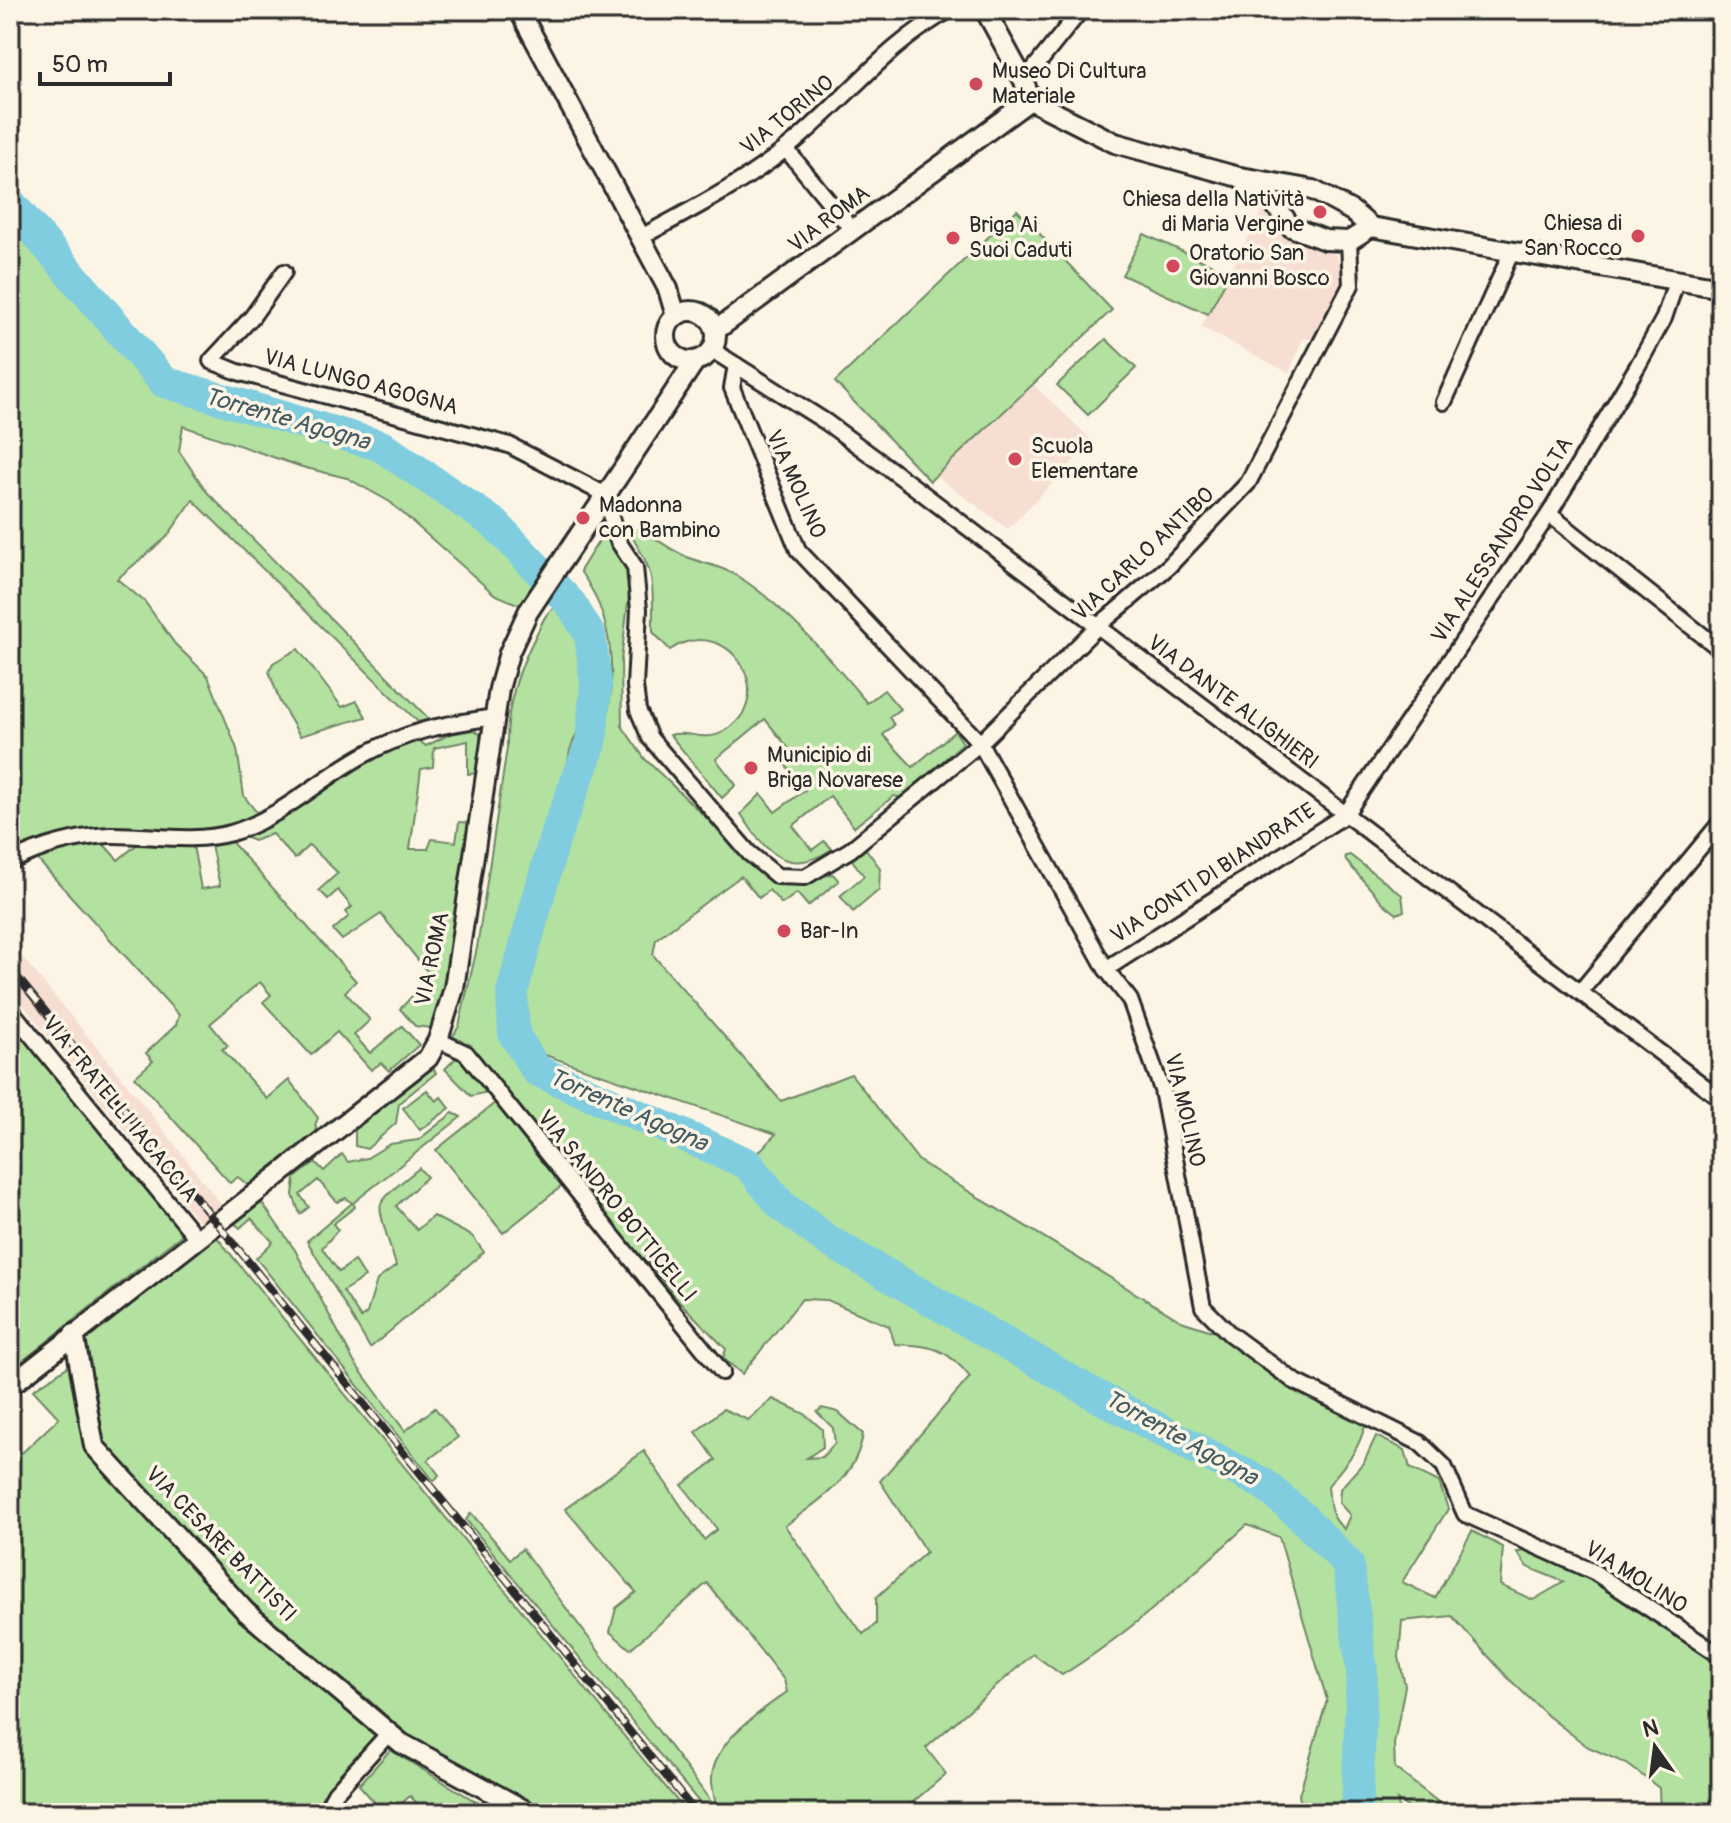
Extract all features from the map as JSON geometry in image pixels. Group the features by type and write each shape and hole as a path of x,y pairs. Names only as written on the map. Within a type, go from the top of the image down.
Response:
{"street":[{"path":"519,10 668,289 685,314 710,319 716,330 712,350 687,360 673,354 666,338 667,330 685,314"},
{"name":"VIA TORINO","path":"641,237 724,192 786,149 894,49 930,20 950,10"},
{"path":"985,10 1024,81 1030,100 1115,143 1235,176 1313,190 1371,227 1721,288"},
{"path":"1024,81 1081,10"},
{"name":"VIA ROMA","path":"716,330 1030,100"},
{"path":"786,149 853,231"},
{"path":"1235,176 1268,195 1291,227 1325,240 1349,241 1371,227"},
{"name":"VIA CARLO ANTIBO","path":"604,494 618,541 635,567 639,610 635,686 638,710 650,738 749,853 777,876 805,877 826,868 980,743 1097,627 1169,566 1248,483 1351,285 1349,241"},
{"path":"1444,402 1512,251"},
{"name":"VIA LUNGO AGOGNA","path":"284,272 252,317 211,361 238,372 509,445 604,494"},
{"name":"VIA ALESSANDRO VOLTA","path":"1345,815 1549,514 1644,355 1664,318 1677,279"},
{"name":"VIA DANTE ALIGHIERI","path":"712,350 826,422 1721,1099"},
{"name":"VIA ROMA","path":"10,1386 428,1058 438,1040 454,988 496,717 509,653 528,612 675,387 687,360"},
{"name":"VIA MOLINO","path":"736,365 732,388 798,550 980,743 1106,969 1130,1000 1162,1090 1203,1307 1230,1334 1294,1381 1420,1443 1444,1466 1465,1514 1594,1572 1721,1656"},
{"path":"1549,514 1721,650"},
{"path":"10,862 40,847 74,839 112,835 169,839 234,832 300,797 362,756 424,727 496,717"},
{"name":"VIA CONTI DI BIANDRATE","path":"1106,969 1345,815"},
{"path":"1580,992 1721,822"},
{"name":"VIA FRATELLI IACACCIA","path":"10,1009 196,1237"},
{"name":"VIA SANDRO BOTTICELLI","path":"438,1040 466,1053 722,1372"},
{"name":"VIA CESARE BATTISTI","path":"74,1334 94,1446 246,1612 389,1733 461,1778 530,1813"},
{"path":"324,1813 335,1793 389,1733"},
{"path":"1714,1813 1721,1804"}],"shaded area":[{"path":"1266,203 1286,231 1335,254 1344,268 1344,278 1315,339 1303,339 1289,373 1201,327"},
{"name":"Scuola Elementare","path":"1033,384 1093,441 1008,529 936,476"},
{"path":"10,942 145,1106 223,1207 201,1224 10,989"}],"green space":[{"path":"10,210 162,385 376,456 544,573 522,606 494,594 390,502 347,478 302,467 183,426 179,451 207,492 429,719 418,722 193,500 166,538 117,579 145,602 175,644 208,676 237,749 244,796 257,813 232,830 210,833 91,831 45,840 10,855"},
{"path":"1017,210 1112,310 930,481 835,382"},
{"path":"1144,234 1230,273 1208,314 1122,275"},
{"path":"1106,339 1136,368 1088,415 1057,385"},
{"path":"639,528 681,554 726,570 756,589 807,635 867,703 884,690 900,709 889,717 894,725 883,735 913,767 955,731 963,743 901,798 894,796 854,827 830,796 793,826 812,850 824,841 832,849 816,858 802,861 779,857 759,839 741,814 761,794 775,812 805,790 785,764 794,755 765,719 716,759 736,785 722,798 670,735 709,736 723,732 740,717 748,699 748,681 741,664 728,650 711,642 691,641 670,650 653,632 650,573 632,537"},
{"path":"605,531 627,562 631,578 621,661 622,726 645,759 766,875 804,880 833,874 839,881 808,906 797,893 782,904 769,890 759,898 741,876 656,939 653,955 781,1101 851,1074 919,1161 1181,1321 1228,1336 1366,1423 1355,1451 1328,1486 1333,1514 1344,1529 1350,1515 1339,1503 1340,1489 1364,1462 1376,1436 1405,1450 1410,1468 1439,1482 1448,1509 1402,1582 1435,1598 1472,1531 1503,1547 1500,1585 1533,1600 1564,1582 1527,1567 1517,1552 1531,1551 1605,1587 1721,1662 1721,1793 1706,1813 1660,1813 1659,1788 1627,1764 1588,1747 1548,1716 1508,1678 1452,1616 1402,1621 1399,1657 1405,1686 1394,1744 1395,1768 1438,1802 1445,1813 1416,1813 1397,1800 1400,1813 1366,1813 1374,1670 1361,1589 1351,1563 1268,1482 829,1237 785,1203 750,1161 776,1134 536,1052 519,1013 523,976 555,858 599,755 610,701 610,646 604,620 580,571"},
{"path":"555,607 573,631 587,677 588,705 570,750 560,812 509,994 512,1036 534,1071 745,1167 780,1207 826,1241 1099,1399 1265,1488 1300,1518 1347,1566 1360,1672 1355,1813 1303,1813 1299,1795 1327,1700 1279,1537 1247,1525 1135,1623 1062,1675 1033,1654 926,1748 946,1774 900,1813 708,1813 466,1520 471,1513 510,1559 522,1549 716,1808 712,1776 715,1763 730,1738 787,1692 784,1680 707,1583 630,1649 610,1632 616,1608 636,1592 565,1509 644,1451 704,1540 717,1529 682,1485 716,1460 696,1432 723,1409 748,1420 773,1399 805,1414 822,1429 823,1447 807,1458 822,1457 835,1443 833,1428 817,1412 822,1408 838,1412 863,1434 859,1450 834,1487 785,1526 863,1634 876,1624 876,1598 926,1552 880,1481 970,1377 953,1359 937,1350 895,1344 889,1326 827,1300 802,1299 742,1374 723,1358 726,1349 676,1298 648,1262 641,1264 586,1195 588,1190 535,1126 531,1128 468,1046 452,1038 459,1026 477,948 511,702 530,647 546,615"},
{"path":"298,649 342,707 357,701 366,717 300,736 280,702 269,671 273,663"},
{"path":"474,730 480,734 480,773 468,774 468,741 434,748 433,767 421,769 410,849 428,849 432,839 456,842 459,822 476,823 440,1019 431,1028 415,1026 400,1009 431,976 381,914 342,940 333,930 349,916 346,912 352,907 338,890 328,899 319,890 338,873 309,845 295,859 272,834 254,841 246,838 257,828 258,822 412,735 426,746 450,734"},
{"path":"99,839 118,860 140,842 193,845 201,889 220,886 210,841 229,839 356,981 345,992 370,1020 354,1035 370,1053 402,1026 419,1045 389,1071 381,1063 371,1070 337,1032 311,1055 263,1002 271,995 260,982 210,1024 228,1046 222,1049 267,1099 289,1080 318,1118 315,1125 318,1133 249,1186 238,1177 230,1183 135,1077 153,1061 146,1053 176,1025 179,1015 36,858 42,851"},
{"path":"866,849 880,868 879,890 853,912 840,896 864,876 852,860"},
{"path":"1350,855 1402,895 1404,911 1397,914 1384,904 1346,861 1345,856"},
{"path":"10,1023 185,1232 15,1367 10,1361"},
{"path":"458,1056 464,1056 492,1091 471,1096 445,1069"},
{"path":"432,1066 436,1073 399,1103 396,1123 367,1149 355,1146 355,1130"},
{"path":"427,1090 436,1101 441,1097 450,1108 420,1130 403,1108"},
{"path":"495,1103 562,1186 503,1233 436,1150"},
{"path":"453,1113 461,1117 353,1203 355,1207 333,1224 338,1230 322,1248 339,1272 354,1261 365,1277 343,1291 361,1318 367,1313 377,1280 396,1266 383,1223 381,1204 419,1168 427,1177 396,1206 417,1230 433,1216 472,1236 484,1252 370,1348 307,1241 352,1203 346,1198 337,1202 318,1180 300,1195 309,1207 300,1214 293,1195 295,1178 315,1162 324,1171 342,1154 348,1162 367,1158 390,1144 418,1140"},
{"path":"262,1203 295,1250 354,1362 405,1431 435,1408 458,1437 428,1460 439,1475 434,1481 256,1258 273,1242 251,1218 240,1228 234,1223"},
{"path":"211,1230 687,1813 542,1813 407,1735 370,1701 250,1606 104,1444 81,1334"},
{"path":"79,1359 94,1446 246,1612 389,1733 324,1813 10,1813 10,1454 23,1452 59,1418 33,1390"},
{"path":"390,1750 495,1813 426,1813 410,1796 391,1813 384,1813 359,1785"}],"waterway":[{"name":"Torrente Agogna","path":"10,203 164,382 381,446 495,524 571,604 590,635 596,683 591,743 555,837 512,993 514,1034 536,1070 748,1164 781,1205 827,1240 1099,1397 1265,1485 1302,1517 1348,1564 1362,1671 1357,1813"}],"railway":[{"path":"10,968 696,1813"}],"place":[{"name":"Museo Di Cultura Materiale","path":"976,84"},
{"name":"Chiesa della Natività di Maria Vergine","path":"1320,212"},
{"name":"Chiesa di San Rocco","path":"1638,236"},
{"name":"Briga Ai Suoi Caduti","path":"953,238"},
{"name":"Oratorio San Giovanni Bosco","path":"1173,266"},
{"name":"Scuola Elementare","path":"1015,459"},
{"name":"Madonna con Bambino","path":"583,518"},
{"name":"Municipio di Briga Novarese","path":"751,768"},
{"name":"Bar-In","path":"784,931"}]}
